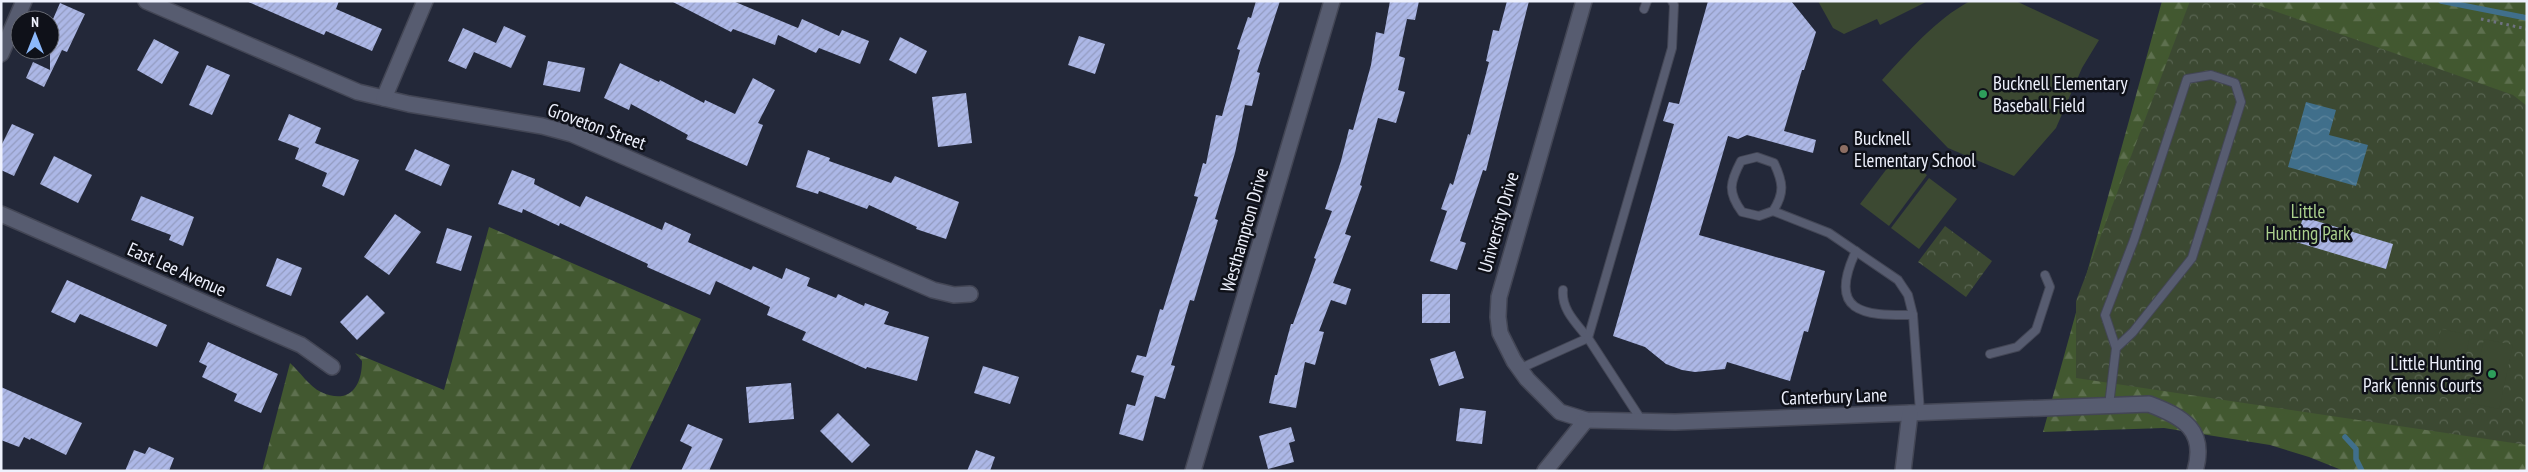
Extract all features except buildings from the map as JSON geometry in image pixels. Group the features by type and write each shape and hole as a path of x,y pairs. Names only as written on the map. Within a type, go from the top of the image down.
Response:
{"street":[{"path":"1,54 24,1"},
{"name":"Groveton Street","path":"146,1 358,92 409,104 542,126 572,134 933,290 954,295 970,294"},
{"path":"384,98 425,1"},
{"name":"Westhampton Drive","path":"1193,471 1332,1"},
{"name":"University Drive","path":"1584,1 1507,262 1499,297 1498,317 1500,333 1506,349 1520,369 1560,412 1586,420"},
{"name":"East Lee Avenue","path":"1,214 301,345 332,367"},
{"name":"Canterbury Lane","path":"1586,420 1644,422 2150,404 2183,419 2195,433 2198,442 2195,471"},
{"path":"1902,471 1915,413"},
{"path":"1545,471 1586,420"}],"lane":[{"path":"1520,369 1588,338 1672,48 1674,5 1672,1"},
{"path":"2109,406 2116,348 2105,315 2134,240 2187,80 2211,76 2235,84 2241,102 2192,258 2133,332 2116,348"},
{"path":"1774,211 1781,199 1783,181 1774,164 1757,157 1741,161 1731,179 1734,201 1742,212 1759,216 1774,211 1829,233 1898,280 1908,295 1913,315 1915,413"},
{"path":"1856,251 1846,272 1845,290 1851,303 1863,312 1913,315"},
{"path":"1990,354 2017,347 2036,330 2050,287 2045,275"},
{"path":"1563,290 1562,300 1566,309 1588,338 1644,422"}],"path":[{"path":"2481,19 2527,30"}],"green space":[{"path":"1818,1 1928,1 1880,25 1877,19 1844,34 1833,28"},
{"name":"Bucknell Elementary Baseball Field","path":"1970,1 2018,2 2099,40 2082,68 2056,128 2014,176 1948,148 1882,80 1912,47 1945,17"},
{"name":"Little Hunting Park","path":"2162,1 2527,1 2527,471 2344,471 2309,457 2270,445 2164,428 2043,432"},
{"name":"Little Hunting Park","path":"2190,1 2246,1 2513,95 2527,106 2527,445 2076,378 2076,301"},
{"path":"1898,154 1927,175 1889,226 1860,204"},
{"path":"1929,178 1957,199 1919,249 1891,228"},
{"path":"1945,226 1992,261 1966,297 1918,262"},
{"path":"489,227 701,319 629,471 262,471 290,363 313,386 321,392 331,395 346,395 352,391 360,379 362,361 355,353 444,390"},
{"name":"Little Hunting Park Tennis Courts","path":"2441,329 2470,335 2457,400 2427,393"},
{"name":"Little Hunting Park Tennis Courts","path":"2484,339 2513,345 2499,409 2470,403"}],"water":[{"path":"2306,102 2336,110 2329,135 2368,145 2356,186 2288,167"}],"waterway":[{"path":"2441,1 2527,18"},
{"path":"2345,437 2356,449 2356,459 2362,471"}],"place":[{"name":"Bucknell Elementary Baseball Field","path":"1983,94"},
{"name":"Bucknell Elementary School","path":"1844,149"},
{"name":"Little Hunting Park Tennis Courts","path":"2492,374"}]}
